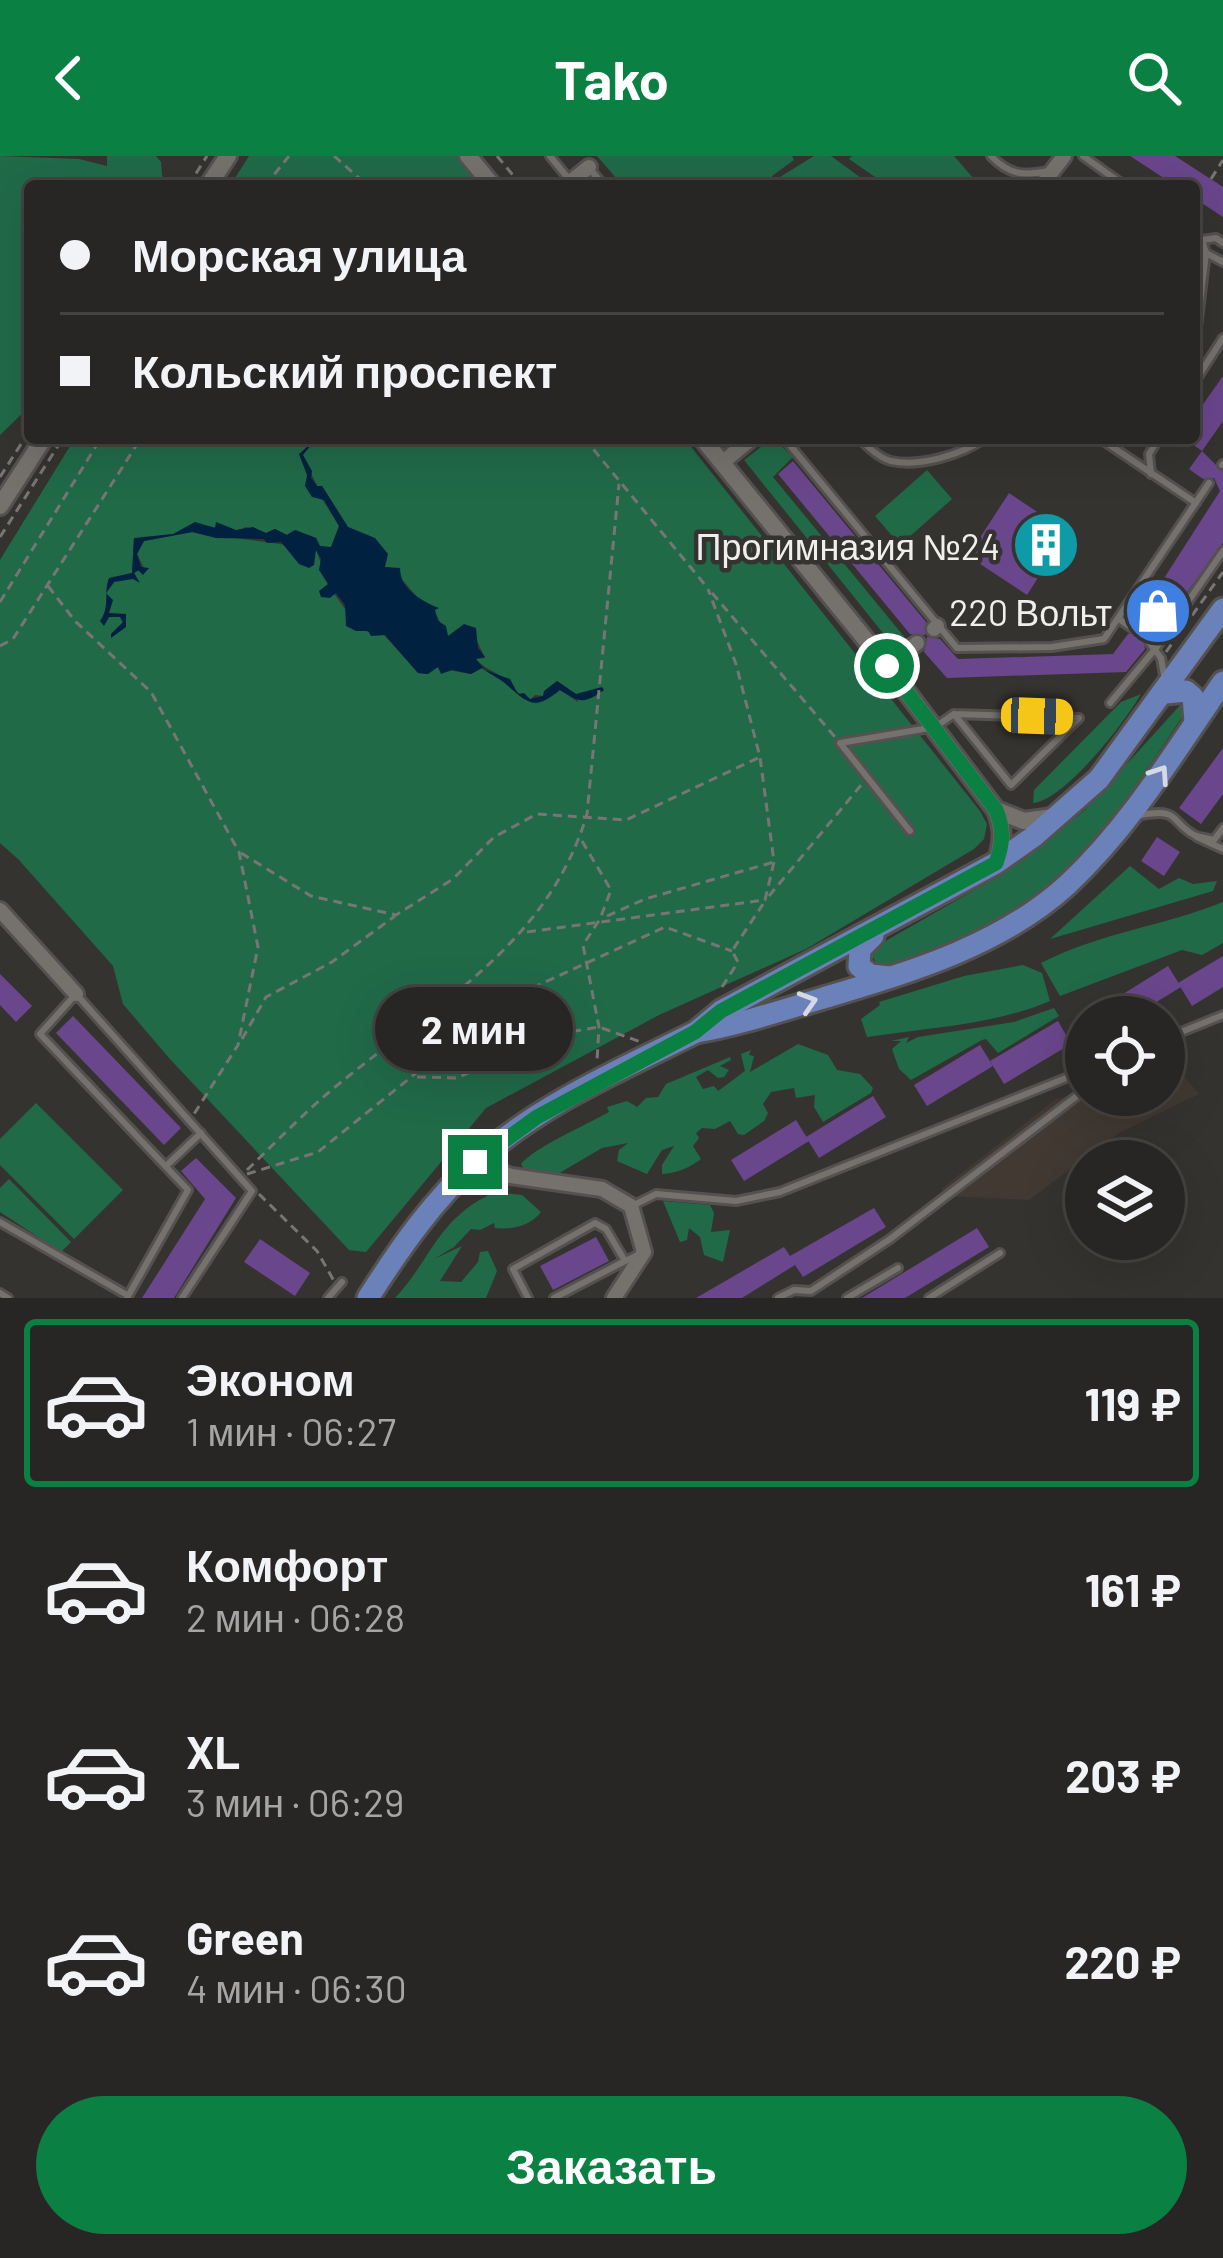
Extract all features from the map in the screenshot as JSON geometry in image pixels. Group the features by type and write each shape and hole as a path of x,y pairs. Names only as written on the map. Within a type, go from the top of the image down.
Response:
{"main road":[{"path":"368,1298 428,1211 475,1162 537,1117 695,1032 721,1011 996,863 1059,815 1099,778 1223,609"},
{"path":"695,1032 728,1027 891,977 986,940 1027,916 1063,889 1131,817 1223,682"},
{"path":"1166,692 1186,691 1193,697 1196,722"},
{"path":"889,922 866,942 857,959 870,975 891,977"}],"street":[{"path":"468,156 488,180"},
{"path":"1045,180 1064,156"},
{"path":"572,180 589,167"},
{"path":"0,506 40,444"},
{"path":"707,444 887,666 996,810 1003,826 996,863"},
{"path":"722,463 745,444"},
{"path":"887,666 916,643"},
{"path":"996,810 1024,821 1059,815"},
{"path":"0,910 76,994"},
{"path":"475,1162 511,1176 602,1189 631,1206 644,1252 614,1298"}],"lane":[{"path":"992,156 1006,171 1028,175 1052,171"},
{"path":"1083,156 1117,180"},
{"path":"589,167 599,180"},
{"path":"1200,303 1206,254 1202,240 1216,238 1223,243"},
{"path":"1206,254 1223,262"},
{"path":"1200,373 1223,338"},
{"path":"789,444 935,628 957,648 1052,647 1104,639 1209,483"},
{"path":"866,444 895,462 951,455 976,444"},
{"path":"1108,444 1196,503"},
{"path":"1151,474 1149,454 1155,444"},
{"path":"1110,703 1223,551"},
{"path":"1119,620 1132,628"},
{"path":"1153,645 1161,658 1166,692"},
{"path":"910,831 840,742 935,727 954,714 1079,718 1011,784 954,714"},
{"path":"1131,817 1156,812 1176,817 1194,835 1223,849"},
{"path":"1194,835 1214,840 1223,828"},
{"path":"0,1222 128,1297 188,1190 40,1034 76,994 252,1190 182,1298"},
{"path":"1185,1030 1223,1015"},
{"path":"631,1206 656,1193 736,1201 780,1192 1065,1078"},
{"path":"778,1298 794,1290 811,1292 890,1239 1065,1105"},
{"path":"166,1166 201,1133"},
{"path":"528,1298 513,1269 595,1223 606,1229 625,1261"},
{"path":"554,1298 644,1252"},
{"path":"930,1298 1000,1253"},
{"path":"847,1298 898,1268"},
{"path":"328,1298 339,1283"},
{"path":"0,1293 8,1298"}],"path":[{"path":"270,180 289,156"},
{"path":"334,156 361,180"},
{"path":"497,156 517,180"},
{"path":"1211,179 1223,160"},
{"path":"0,477 24,439"},
{"path":"0,537 59,444"},
{"path":"0,602 97,444"},
{"path":"0,646 14,639 137,444"},
{"path":"589,444 840,742"},
{"path":"241,1176 327,1094 451,999 525,932 580,838 587,814 619,484"},
{"path":"1161,658 1223,572"},
{"path":"48,586 76,621 151,692 239,852 258,947 238,1045"},
{"path":"708,589 736,664 760,757 773,862 765,900"},
{"path":"190,1120 266,998 332,962 453,879 494,837 537,814 626,820 760,757"},
{"path":"732,951 765,900 867,778"},
{"path":"580,838 611,890 584,945 598,1027 596,1069"},
{"path":"239,852 310,896 396,915"},
{"path":"600,920 645,899 773,862"},
{"path":"525,932 765,900"},
{"path":"241,1176 318,1152 508,999 665,927 732,951 738,962 722,988"},
{"path":"413,1077 458,1078 550,1035 598,1027 648,1044"},
{"path":"265,1196 317,1251 339,1283"}],"shaded area":[{"path":"1185,1078 1199,1094 1185,1101"},
{"path":"1065,1097 1065,1116 1154,1116 1110,1140 1065,1140 1065,1173 1029,1200 946,1196 941,1189"}],"green space":[{"path":"0,156 79,159 107,166 107,156 156,156 162,180 24,180 24,412 0,435"},
{"path":"249,156 457,156 476,180 234,180"},
{"path":"597,156 792,156 794,160 771,180 618,180"},
{"path":"814,156 831,156 864,180 780,180"},
{"path":"954,156 975,180 879,180 849,159"},
{"path":"71,444 689,444 987,824 984,839 974,849 806,949 659,1015 486,1108 366,1252 349,1250 169,1058 123,1004 113,966 0,843 0,560","holes":["303,458 348,527 376,539 385,567 392,568 418,598 431,605 448,637 456,633 476,639 485,658 476,659 530,700 482,668 471,674 432,667 428,674 418,673 384,635 360,630 328,585 316,549 193,532 144,541 137,554 144,568 136,576 115,581 106,593 109,579 132,573 134,539 173,534 197,524 266,533 275,529 287,535 295,530 331,548 339,526 307,475","106,594 109,613 125,615 125,627 111,634 123,623 120,617 109,617 104,625 101,621","557,681 576,694 578,702 560,690 536,700 530,700 544,696"]},
{"path":"765,444 779,444 793,457 773,477 906,639 895,648 744,460"},
{"path":"927,470 952,499 900,545 875,516"},
{"path":"1141,694 1077,775 1046,799 1033,803 1034,790 1121,702"},
{"path":"1183,702 1188,708 1140,780 1062,872 1031,898 956,942 918,959 878,967 871,953 875,947 999,876 1084,811"},
{"path":"1130,866 1159,889 1179,878 1193,884 1217,881 1213,891 1050,939"},
{"path":"1223,902 1223,943 1202,955 1182,950 1060,996 1041,963 1086,944"},
{"path":"1023,965 1042,973 1050,1001 983,1021 867,1037 861,1019 879,1002 964,976"},
{"path":"1054,1008 1059,1016 998,1053 982,1040 911,1080 899,1069 892,1049 901,1041 891,1041 909,1037 906,1043 1014,1022"},
{"path":"798,1044 828,1055 837,1070 860,1074 873,1088 871,1093 823,1122 814,1107 815,1095 796,1098 794,1088 771,1092 763,1104 768,1113 764,1121 744,1135 730,1121 715,1129 702,1128 693,1146 701,1159 673,1173 662,1174 662,1165 674,1146 662,1150 647,1174 617,1161 619,1150 628,1143 602,1148 556,1175 527,1174 521,1164 609,1112 607,1107 627,1101 637,1107 646,1098 658,1097 666,1084 730,1057 720,1066 729,1070 724,1077 708,1070 696,1077 703,1089 714,1086 718,1091 745,1071 741,1054 751,1050 749,1055 754,1056 750,1072"},
{"path":"36,1103 123,1190 74,1239 0,1165 0,1139"},
{"path":"9,1179 71,1242 61,1252 0,1212 0,1188"},
{"path":"495,1192 522,1195 541,1212 514,1228 495,1228 494,1223 471,1229 434,1259 462,1246 440,1281 461,1282 478,1262 480,1252 488,1251 497,1271 486,1298 395,1298 460,1214"},
{"path":"663,1201 710,1205 714,1213 711,1232 730,1230 723,1262 704,1255 700,1237 689,1228 687,1240 680,1242"}],"water":[{"path":"312,444 303,455 311,478 322,486 348,527 375,538 388,554 385,567 400,568 408,588 439,608 435,610 438,621 446,626 448,636 464,624 476,628 478,648 485,657 476,659 485,670 441,674 438,667 428,674 418,673 385,635 371,636 346,626 345,605 336,593 321,597 319,591 328,584 319,570 321,559 316,550 309,568 299,564 281,542 264,539 216,538 192,532 144,541 137,554 141,567 149,568 143,575 138,570 134,573 140,583 133,579 114,582 107,592 109,578 132,573 134,538 173,534 195,522 215,528 216,522 236,530 253,527 266,533 275,529 287,535 295,530 316,538 320,546 331,547 339,526 324,500 312,497 305,486 307,475 299,454"},
{"path":"107,594 113,600 109,613 126,614 126,627 111,638 123,622 120,617 109,617 104,626 100,621"},
{"path":"485,670 510,679 518,694 530,699 543,696 557,681 576,694 604,690 582,700 560,690 538,703 521,697"}],"building":[{"path":"1130,156 1175,156 1223,187 1223,217 1200,202 1200,180 1167,180"},
{"path":"1223,376 1223,421 1202,451 1192,444 1200,444 1200,409"},
{"path":"1202,451 1223,472 1223,543 1157,633 1143,638 1145,649 1126,672 947,678 924,652 927,637 940,639 958,659 1113,654 1128,634 1139,631 1136,622 1220,491 1214,478 1203,479 1189,469"},
{"path":"793,461 926,622 925,635 910,634 778,474"},
{"name":"Прогимназия №24","path":"1009,493 1067,532 1027,595 968,556"},
{"path":"1223,748 1223,794 1201,824 1179,808"},
{"path":"1157,837 1180,852 1164,876 1141,861"},
{"path":"1223,956 1223,987 1192,1006 1178,983"},
{"path":"1168,966 1181,987 1166,996 1120,996"},
{"path":"0,974 32,1006 16,1022 0,1005"},
{"path":"73,1016 181,1128 164,1145 56,1033"},
{"path":"1058,1021 1065,1033 1065,1048 1004,1084 990,1061"},
{"path":"980,1045 993,1066 927,1106 914,1085"},
{"path":"873,1096 886,1117 819,1158 806,1137"},
{"path":"796,1120 809,1141 744,1181 731,1160"},
{"path":"196,1158 236,1198 174,1298 142,1298 205,1199 181,1171"},
{"path":"874,1208 886,1227 803,1277 795,1265 742,1298 696,1298 784,1247 790,1256"},
{"path":"977,1228 989,1247 905,1298 862,1298"},
{"path":"596,1237 609,1261 553,1290 540,1266"},
{"path":"260,1239 310,1273 295,1296 244,1262"}],"place":[{"name":"Прогимназия №24","path":"1046,545"},
{"name":"220 Вольт","path":"1158,611"}],"route":[{"path":"475,1162 537,1117 695,1032 721,1011 996,863 1003,826 996,810 887,666"}]}
